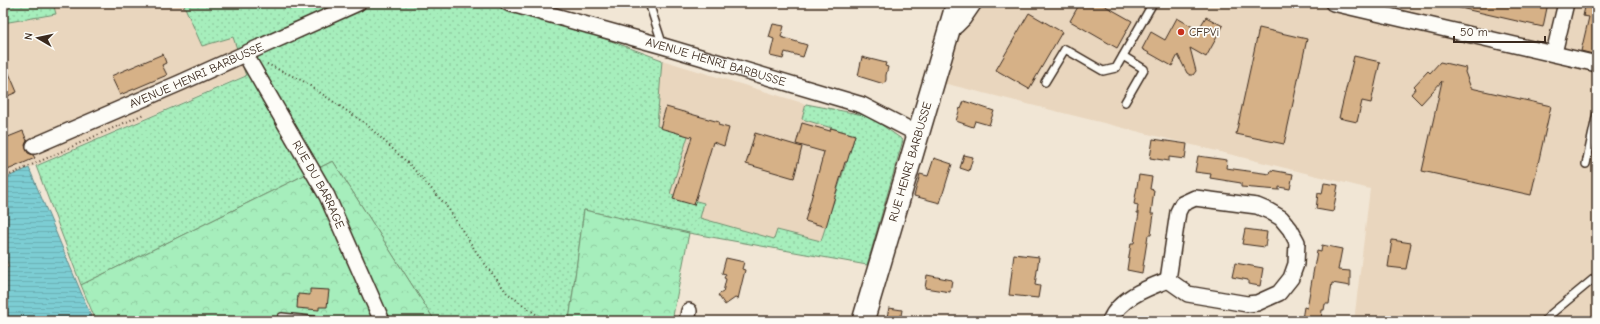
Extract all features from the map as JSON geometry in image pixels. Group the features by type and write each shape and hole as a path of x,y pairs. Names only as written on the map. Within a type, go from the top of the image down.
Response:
{"main road":[{"name":"RUE HENRI BARBUSSE","path":"863,321 957,3"}],"street":[{"name":"AVENUE HENRI BARBUSSE","path":"34,146 180,84 358,3"},
{"name":"AVENUE HENRI BARBUSSE","path":"508,3 663,46 862,105 918,134"},
{"path":"950,26 956,26 974,3"},
{"path":"1333,3 1597,64"},
{"path":"1554,53 1566,3"},
{"name":"RUE DU BARRAGE","path":"245,54 327,196 382,321"},
{"path":"1195,198 1257,206 1270,211 1281,218 1290,229 1297,242 1296,264 1291,278 1279,293 1257,303 1247,304 1188,294 1168,280 1178,212 1182,204 1195,198"},
{"path":"1110,321 1122,304 1143,289 1168,280"}],"lane":[{"path":"649,3 663,46"},
{"path":"1045,82 1065,49 1103,71 1116,68 1153,3"},
{"path":"1123,56 1144,70 1125,102"},
{"path":"1586,164 1597,112"},
{"path":"1545,321 1551,314 1597,276"},
{"path":"282,317 320,321"}],"path":[{"path":"267,64 303,80 366,124 411,166 445,204 479,256 507,293 545,321"}],"shaded area":[{"path":"53,3 183,3 202,46 233,37 246,75 3,179 3,23 56,15"},
{"path":"967,3 1597,3 1597,321 1354,321 1370,189 943,83"},
{"path":"662,60 806,104 802,118 855,135 821,241 778,230 774,239 700,218 703,203 670,194 657,126 656,95"}],"green space":[{"path":"3,3 53,3 56,14 3,23"},
{"path":"183,3 509,3 662,60 657,126 688,136 670,194 704,203 700,218 774,239 777,230 821,241 855,135 802,119 806,104 869,116 903,140 867,265 689,233 584,210 569,321 435,321 333,161 81,285 36,166 246,76 233,37 202,46"},
{"path":"333,161 435,321 96,321 81,285"},
{"path":"584,210 689,233 672,321 569,321"}],"water":[{"path":"29,168 93,321 3,321 3,265 5,269 9,267 3,249 3,179"}],"building":[{"path":"1080,3 1100,3 1132,21 1117,48 1070,21"},
{"path":"1457,3 1548,3 1543,27 1456,7"},
{"path":"1586,3 1597,3 1597,55 1581,51 1589,17 1583,16"},
{"path":"1029,13 1062,32 1029,89 996,70"},
{"path":"1206,17 1223,26 1206,57 1190,48 1196,71 1193,75 1187,73 1178,55 1172,66 1142,49 1151,32 1165,40 1177,18 1198,30"},
{"path":"773,24 784,26 781,37 807,45 803,57 785,52 783,59 770,56 774,39 769,37"},
{"path":"1259,28 1307,39 1284,144 1236,134"},
{"path":"163,54 166,63 162,65 167,75 120,95 111,76"},
{"path":"1354,56 1380,62 1371,103 1362,101 1357,122 1339,118"},
{"path":"862,57 886,63 885,66 888,67 884,84 858,76"},
{"path":"3,59 17,92 3,98"},
{"path":"1440,62 1466,68 1465,72 1471,88 1551,106 1531,195 1422,171 1442,81 1421,104 1411,94 1416,88 1414,86 1428,71 1430,73"},
{"path":"964,101 994,111 989,125 975,121 973,127 956,121"},
{"path":"666,107 719,122 718,125 729,128 724,146 713,142 694,205 673,199 692,137 660,128"},
{"path":"802,123 830,131 831,128 855,135 847,162 845,162 826,227 805,221 824,152 796,144"},
{"path":"23,131 27,141 25,145 26,149 28,153 33,155 35,158 3,172 3,139"},
{"path":"755,133 802,147 794,178 746,164"},
{"path":"1153,139 1187,144 1185,159 1169,157 1169,161 1150,158"},
{"path":"964,155 973,157 969,171 960,168"},
{"path":"1198,156 1227,160 1226,168 1270,174 1271,170 1293,174 1290,189 1279,187 1279,190 1241,187 1241,183 1210,178 1211,174 1195,172"},
{"path":"934,158 952,164 940,203 914,196 920,174 928,176"},
{"path":"1139,175 1152,177 1150,189 1154,190 1151,214 1154,214 1151,235 1148,235 1142,273 1127,270 1131,243 1134,243 1139,213 1137,213 1138,205 1134,204"},
{"path":"1324,183 1338,185 1333,212 1316,209 1318,193 1322,194"},
{"path":"1245,229 1267,232 1265,247 1242,244"},
{"path":"1392,240 1411,243 1406,269 1388,267"},
{"path":"1322,245 1342,249 1338,270 1350,271 1350,286 1332,283 1329,304 1325,304 1324,310 1322,310 1321,321 1302,319 1304,307 1307,308 1317,251 1321,252"},
{"path":"1014,254 1039,257 1035,285 1040,286 1038,298 1009,295"},
{"path":"726,258 744,262 742,269 745,270 738,299 735,298 725,305 718,295 723,292 726,279 724,278 726,274 722,273"},
{"path":"1235,263 1263,268 1260,286 1248,284 1248,280 1232,277"},
{"path":"927,275 952,280 950,292 925,288"},
{"path":"310,289 329,290 327,307 319,307 319,310 297,308 298,294 310,295"},
{"path":"889,308 902,310 900,321 886,321"}],"place":[{"name":"CFPVi","path":"1181,32"}]}
